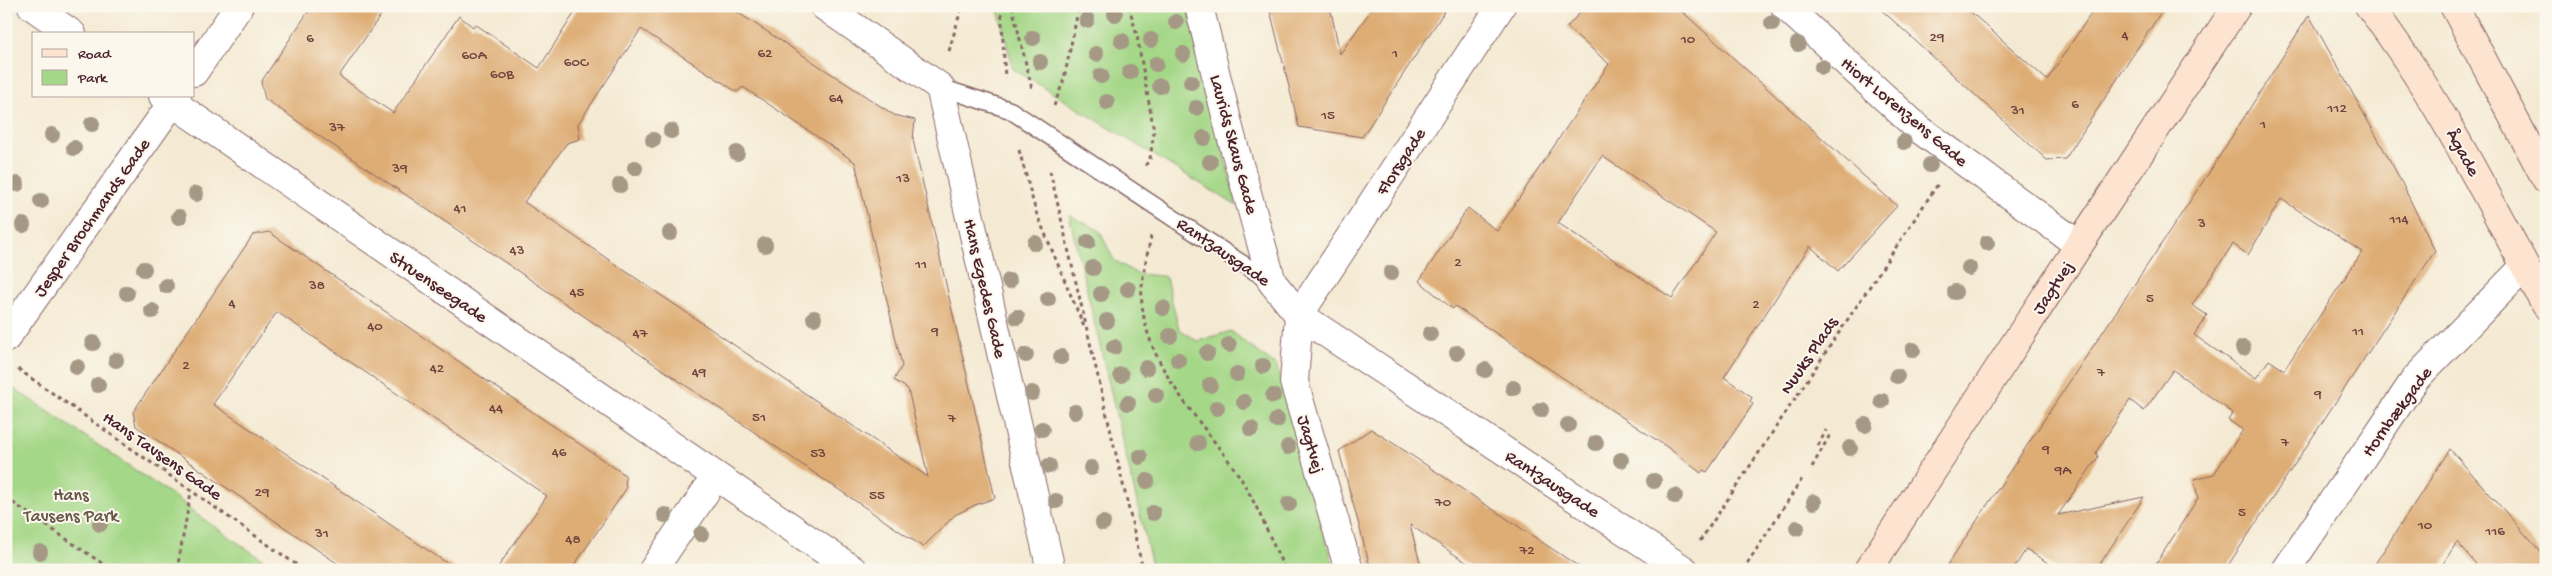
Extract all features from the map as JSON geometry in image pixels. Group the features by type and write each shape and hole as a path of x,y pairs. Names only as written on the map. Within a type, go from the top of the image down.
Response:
{"street":[{"path":"32,6 69,32"},
{"path":"195,71 239,6"},
{"name":"Rantzausgade","path":"824,6 940,87"},
{"name":"Laurids Skaus Gade","path":"1199,6 1230,132 1272,282"},
{"name":"Florsgade","path":"1298,315 1501,6"},
{"name":"Hiort Lorenzens Gade","path":"1785,6 1919,129 2079,245"},
{"name":"Jagtvej","path":"1868,570 2237,6"},
{"name":"Ågade","path":"2369,6 2443,114 2546,304"},
{"path":"2454,6 2546,179"},
{"name":"Hans Egedes Gade","path":"940,87 1051,570"},
{"name":"Jesper Brochmands Gade","path":"6,338 170,98"},
{"name":"Struenseegade","path":"170,98 854,570"},
{"name":"Hornbækgade","path":"2286,570 2416,378 2525,266"},
{"name":"Rantzausgade","path":"1272,282 1298,315 1683,569"},
{"name":"Jagtvej","path":"1298,315 1294,382 1349,570"},
{"path":"653,570 716,476"}],"lane":[{"name":"Rantzausgade","path":"940,87 1010,110 1234,259 1272,282"}],"path":[{"path":"940,87 962,6"},
{"path":"1000,6 1006,96 1036,212 1090,339"},
{"path":"1012,6 1044,132 1050,170 1144,570"},
{"path":"1044,132 1064,79 1079,6"},
{"path":"1129,6 1137,36 1154,131 1150,159 1129,188"},
{"name":"Nuuks Plads","path":"1683,569 1956,157"},
{"path":"1167,213 1151,237 1144,279 1142,304 1152,345 1177,390 1239,476 1285,570"},
{"name":"Hans Tavsens Gade","path":"14,366 304,570"},
{"path":"1818,446 1826,430"},
{"path":"1812,467 1831,433"},
{"path":"1744,570 1804,476"},
{"path":"177,570 191,492"},
{"path":"6,498 112,570"}],"green space":[{"path":"997,6 1187,6 1237,206 1013,69"},
{"path":"1069,215 1099,230 1114,260 1137,274 1163,276 1166,278 1179,329 1197,341 1231,331 1277,367 1335,570 1153,570"},
{"name":"Hans Tavsens Park","path":"6,383 181,501 196,514 278,570 6,570"}],"building":[{"path":"312,6 387,6 339,76 393,113 459,16 473,27 475,24 539,68 579,6 728,6 894,115 915,120 913,140 995,498 955,515 923,547 265,99 261,82","holes":["641,29 737,92 743,87 855,162 902,366 894,380 908,389 928,477 524,202 567,143 580,139 578,124"]},
{"path":"1269,6 1330,6 1340,54 1374,6 1448,6 1362,137 1299,127"},
{"path":"1586,6 1676,6 1897,206 1838,271 1810,246 1724,377 1752,397 1750,402 1753,404 1707,472 1703,470 1701,473 1670,449 1455,306 1453,309 1419,281 1468,208 1497,231 1609,64 1567,27","holes":["1602,156 1716,232 1672,298 1558,223"]},
{"path":"1877,6 1964,6 2047,80 2096,6 2165,6 2065,159 2047,160"},
{"path":"2309,15 2398,175 2435,251 2225,570 2152,570 2198,498 2194,479 2214,474 2243,430 2228,420 2233,413 2173,370 2144,411 2130,400 2096,452 2098,457 2058,515 2144,497 2096,570 2059,570 2026,549 2013,570 1944,570 2210,171","holes":["2281,199 2362,252 2284,370 2269,360 2256,378 2194,335 2207,315 2192,305 2233,244 2248,255"]},
{"path":"269,232 625,475 626,489 571,570 496,570 547,496 277,312 213,404 457,570 347,570 136,426 133,412 253,235"},
{"path":"1371,429 1584,570 1478,570 1410,525 1422,570 1371,570 1339,451"},
{"path":"2450,449 2546,558 2546,570 2481,570 2457,542 2439,570 2371,570"}]}
